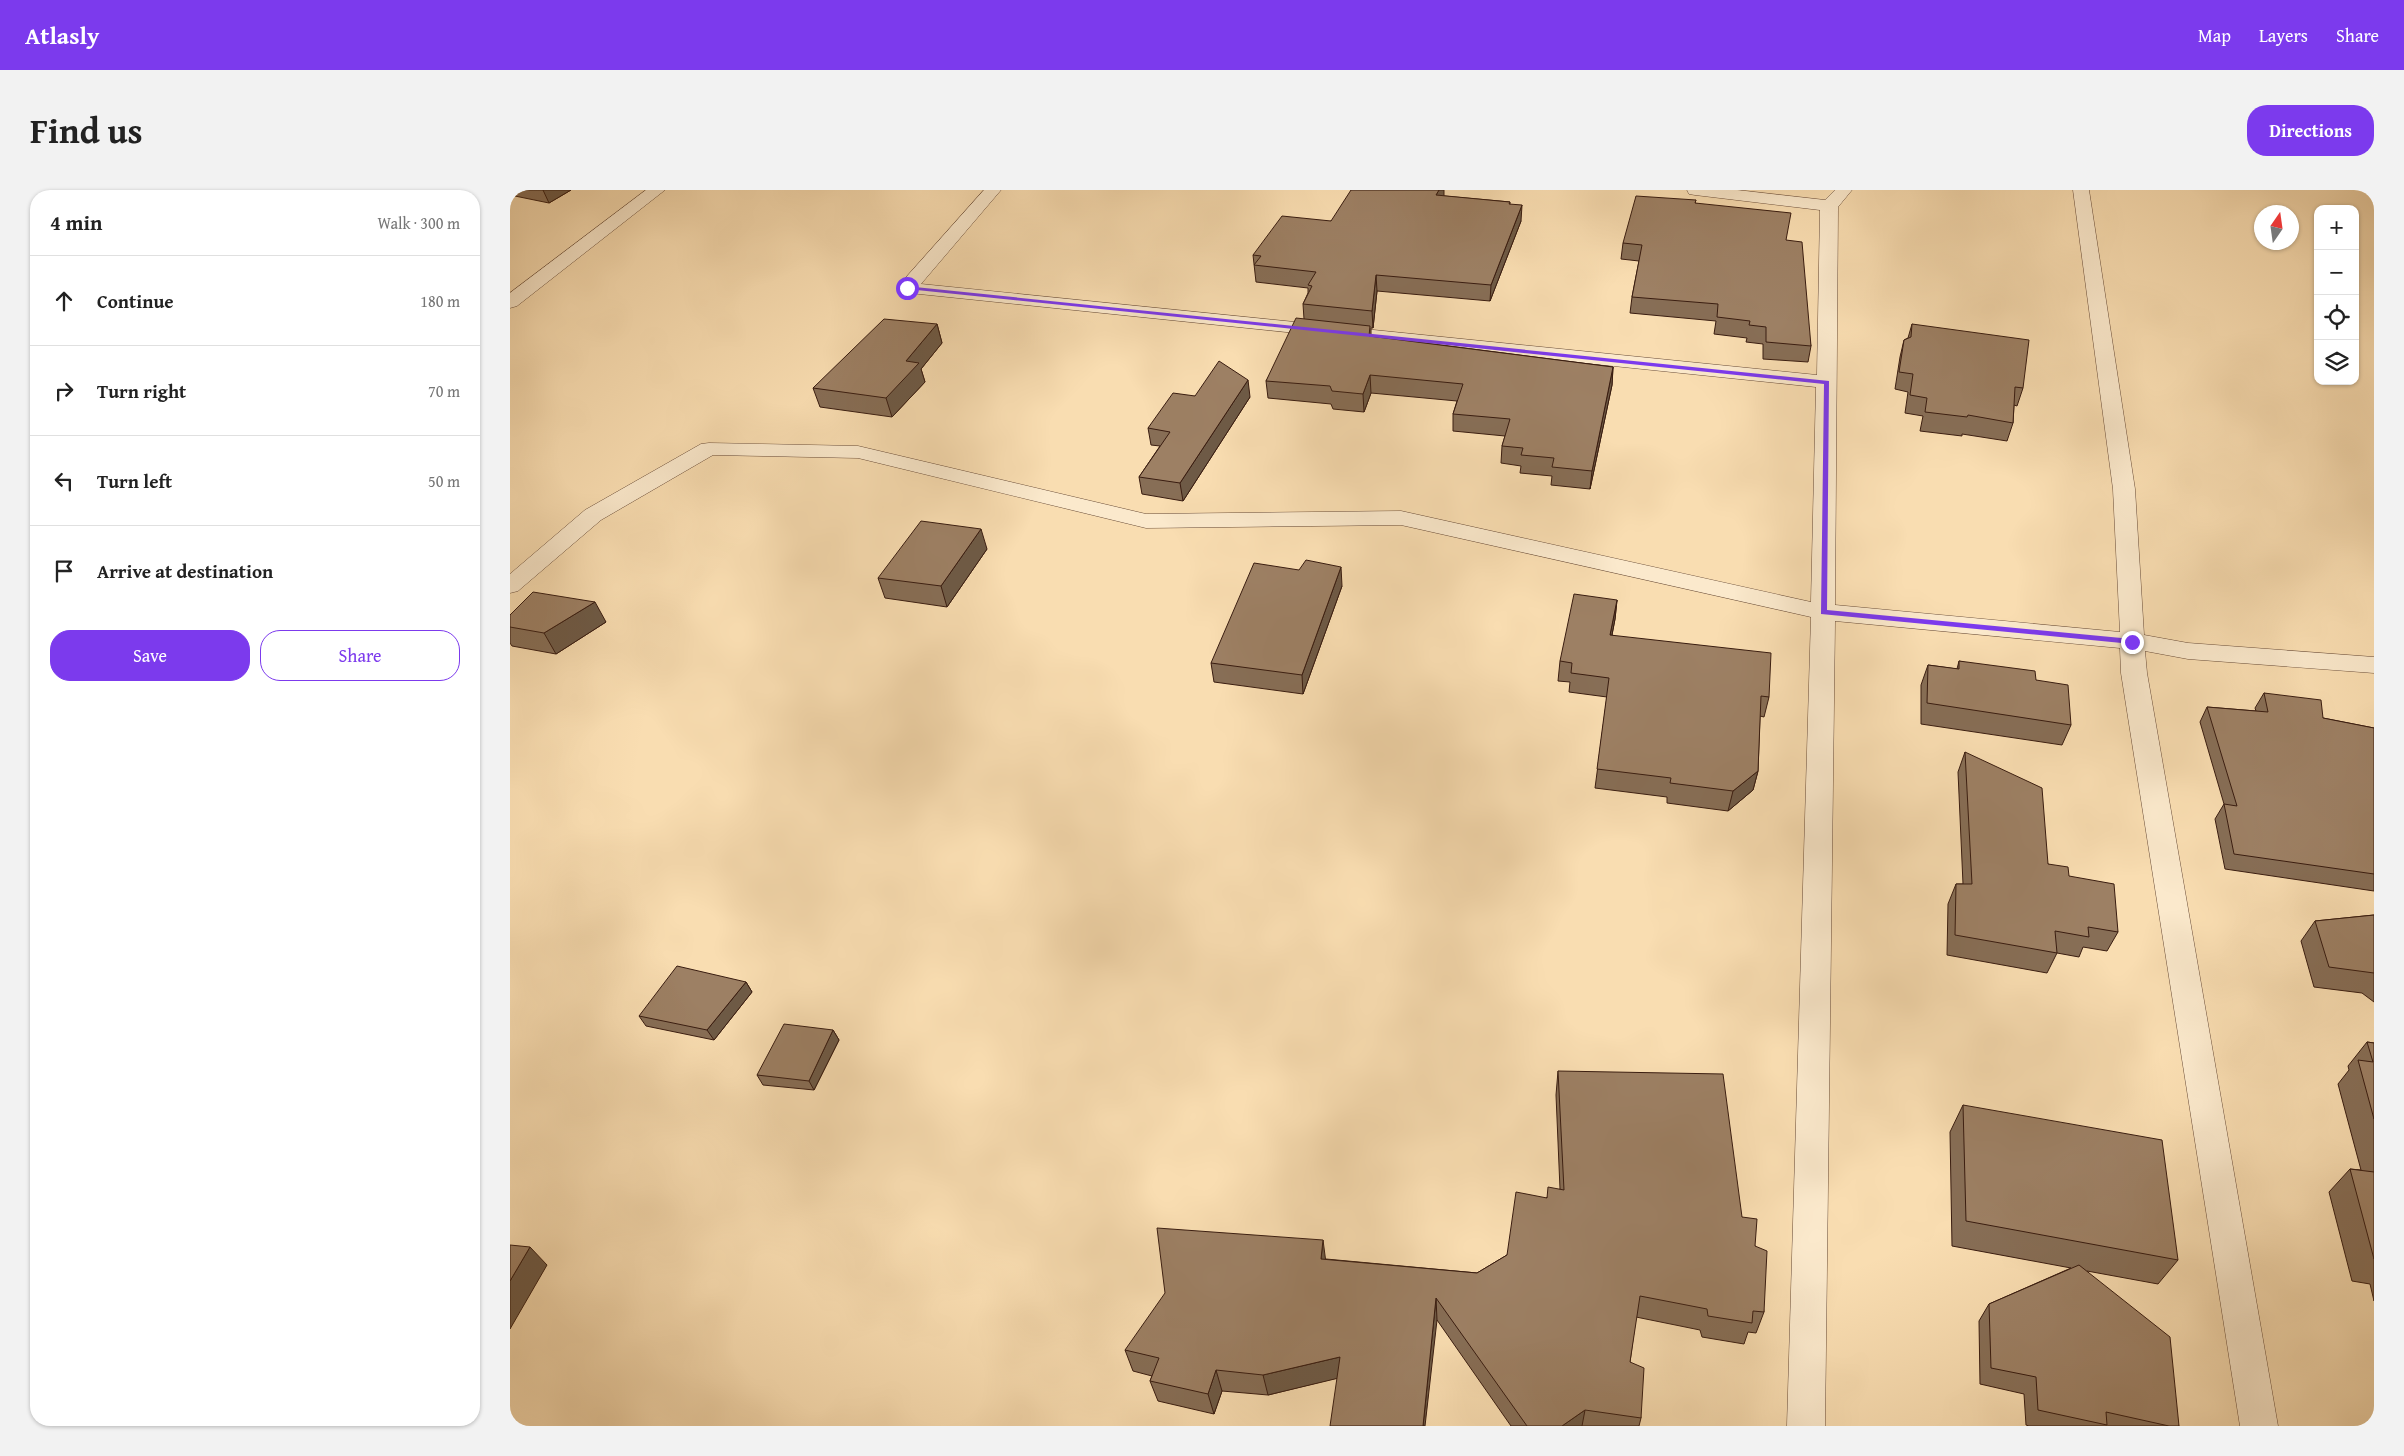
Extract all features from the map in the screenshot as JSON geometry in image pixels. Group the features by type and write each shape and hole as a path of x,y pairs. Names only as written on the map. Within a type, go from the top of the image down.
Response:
{"street":[{"path":"510,302 657,190"},
{"path":"993,190 907,288 1827,382"},
{"path":"1695,190 1837,198 1827,382 1806,1426"},
{"path":"2081,190 2124,489 2134,673 2259,1426"},
{"path":"510,586 593,516 709,449 858,452 1146,521 1401,518 1823,612 2132,642 2188,651 2374,665"}],"building":[{"path":"1351,190 1439,190 1436,195 1510,202 1509,204 1522,205 1491,285 1376,275 1372,311 1303,304 1312,286 1308,285 1316,272 1254,265 1261,256 1253,255 1282,216 1331,221"},
{"path":"1636,196 1696,200 1695,203 1791,213 1786,240 1802,242 1811,346 1766,342 1766,327 1749,325 1750,321 1717,317 1718,304 1632,297 1642,245 1623,243"},
{"path":"1296,318 1370,326 1369,336 1613,367 1592,471 1552,467 1554,458 1521,455 1523,448 1502,446 1510,419 1453,414 1463,384 1370,375 1363,394 1332,391 1330,386 1266,381"},
{"path":"884,319 937,324 906,361 919,363 886,398 813,388"},
{"path":"1912,324 2029,340 2023,388 2015,387 2013,423 1968,415 1967,417 1925,412 1927,398 1910,395 1913,374 1899,372 1904,340 1911,337"},
{"path":"1219,361 1248,380 1180,483 1139,477 1170,432 1148,428 1173,393 1195,396"},
{"path":"921,521 981,529 941,586 878,578"},
{"path":"1306,560 1341,567 1302,675 1211,663 1254,563 1299,570"},
{"path":"533,592 595,602 544,633 510,627 510,615"},
{"path":"1574,594 1617,600 1610,635 1771,653 1769,697 1761,696 1758,771 1733,791 1670,783 1671,778 1597,769 1609,678 1571,673 1572,663 1560,661"},
{"path":"1959,661 2035,671 2036,680 2068,685 2071,725 1927,703 1928,665 1959,669"},
{"path":"2264,693 2321,700 2323,718 2374,728 2374,874 2234,854 2224,804 2237,806 2207,707 2268,712"},
{"path":"1965,752 2042,788 2048,864 2068,867 2069,876 2114,884 2118,932 2088,927 2089,937 2055,931 2057,953 1955,935 1956,884 1972,884"},
{"path":"2374,915 2374,973 2329,967 2315,921"},
{"path":"677,966 746,982 707,1030 639,1016"},
{"path":"784,1024 833,1030 809,1081 757,1075"},
{"path":"2367,1042 2374,1043 2374,1119 2358,1060 2373,1062"},
{"path":"1558,1071 1723,1074 1742,1217 1757,1219 1755,1246 1767,1251 1764,1312 1753,1311 1752,1323 1708,1316 1707,1309 1640,1296 1630,1362 1644,1368 1641,1418 1585,1410 1562,1426 1527,1426 1436,1298 1423,1426 1330,1426 1340,1357 1263,1375 1216,1370 1208,1394 1150,1381 1159,1358 1125,1350 1165,1293 1157,1228 1323,1240 1321,1259 1477,1273 1507,1255 1516,1192 1547,1198 1548,1187 1564,1190"},
{"path":"1963,1105 2162,1140 2178,1260 1966,1221"},
{"path":"2350,1169 2374,1172 2374,1259"},
{"path":"510,1245 530,1247 510,1281"},
{"path":"2079,1265 2170,1337 2179,1426 2169,1426 2106,1412 2107,1425 2038,1410 2036,1377 1991,1368 1989,1304"}],"route":[{"path":"907,288 1827,382 1823,612 2132,642"}]}
